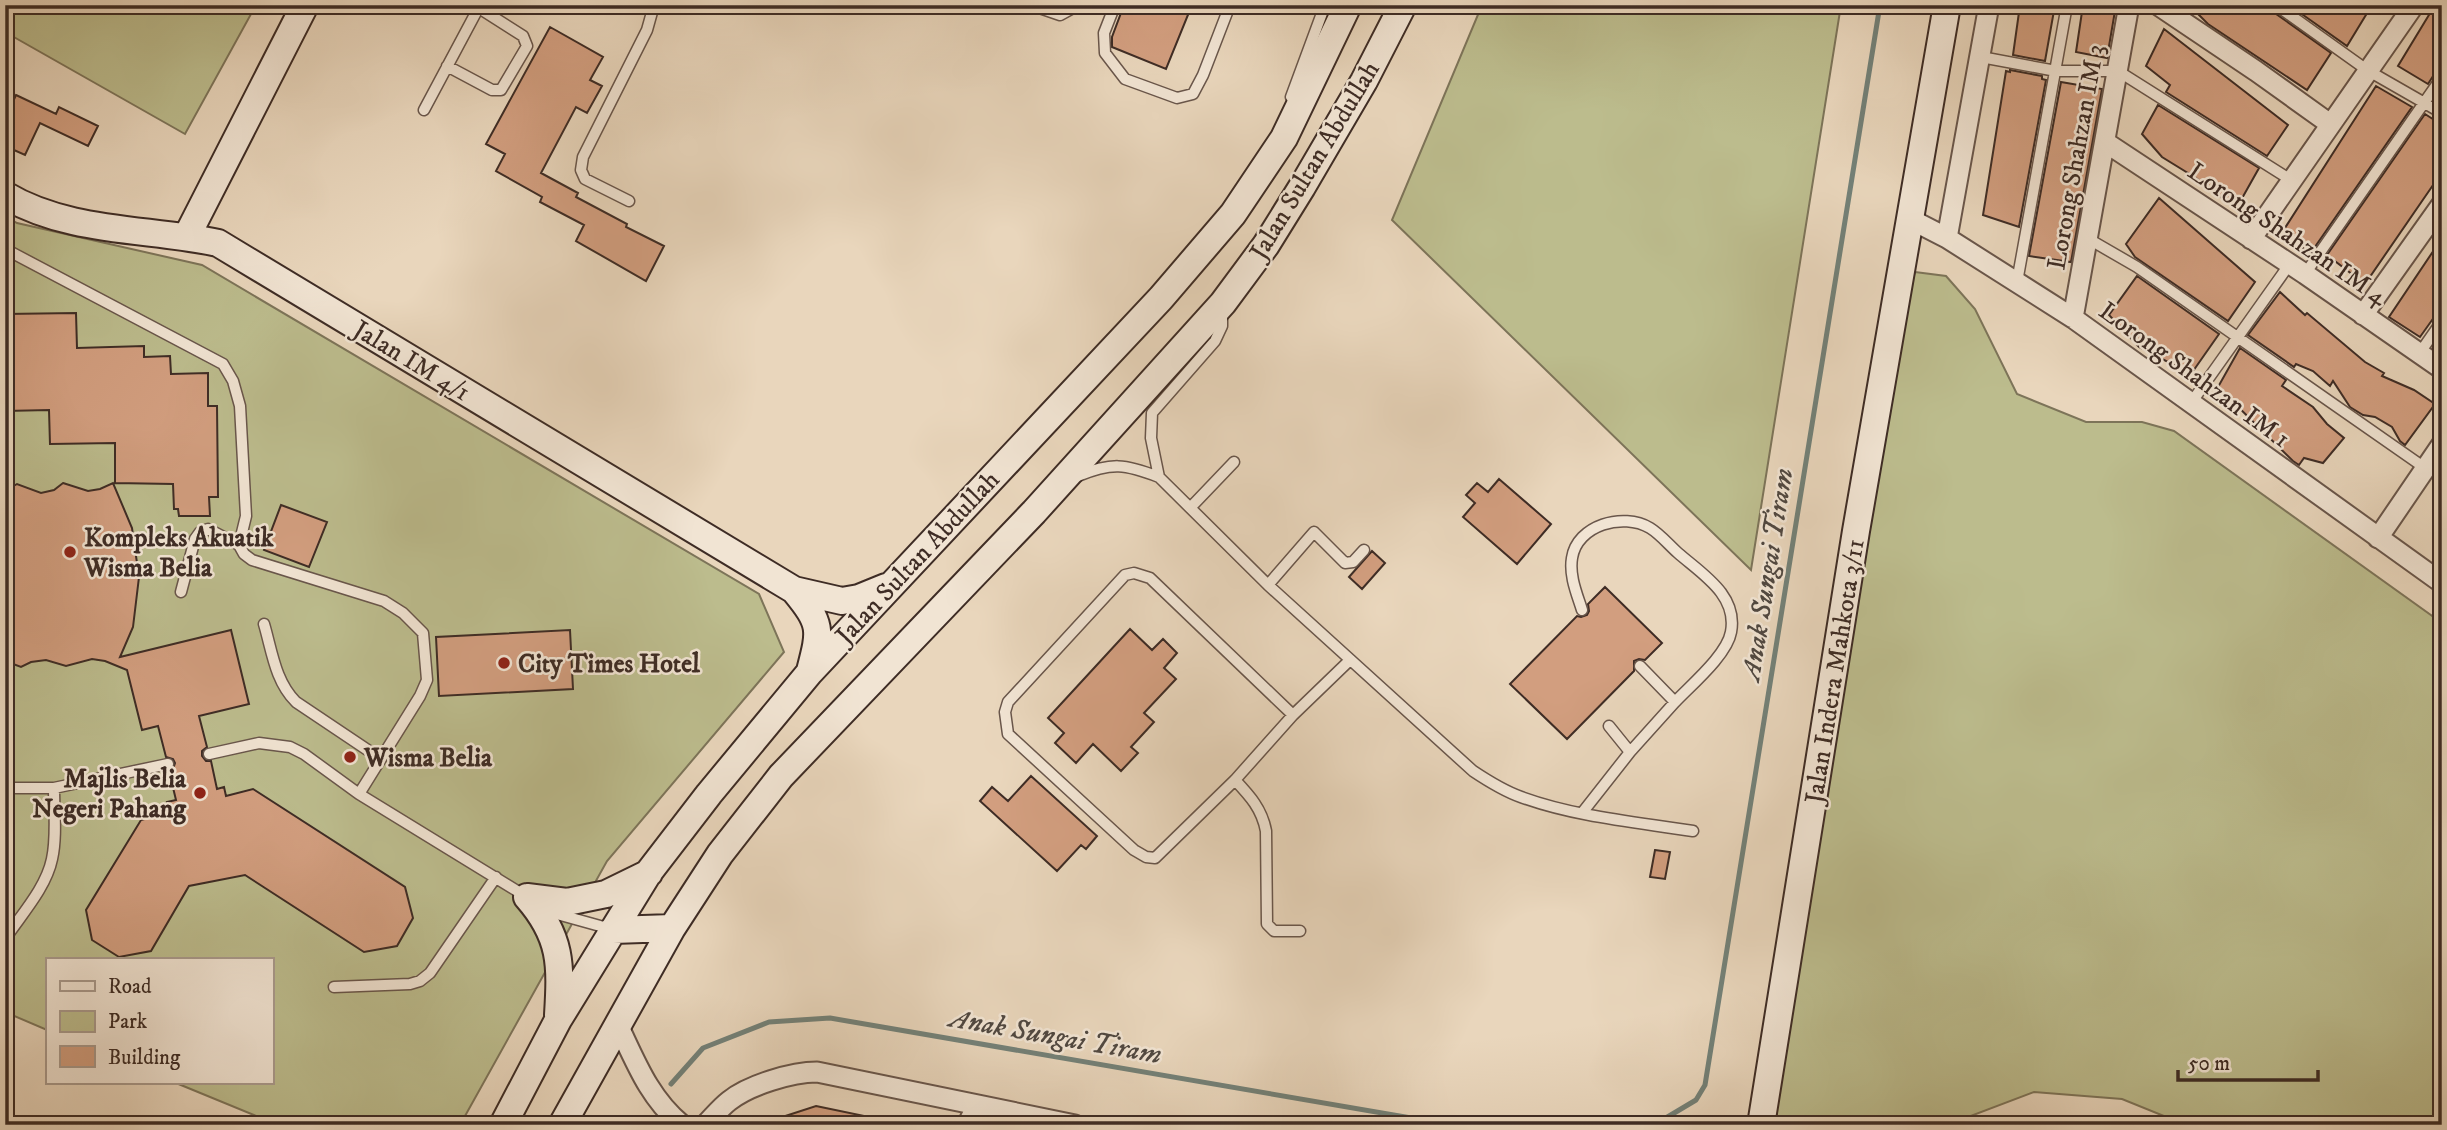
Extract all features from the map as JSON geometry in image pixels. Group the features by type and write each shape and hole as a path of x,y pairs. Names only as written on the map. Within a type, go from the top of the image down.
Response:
{"main road":[{"path":"187,236 305,5"},
{"name":"Jalan Sultan Abdullah","path":"503,1125 558,1020 649,872 709,794 810,672 1161,298 1233,214 1284,138 1348,5"},
{"name":"Jalan Sultan Abdullah","path":"562,1125 673,928 720,854 782,775 1034,512 1223,303 1266,245 1303,187 1364,81 1403,5"},
{"name":"Jalan Indera Mahkota 3/11","path":"1761,1125 1857,531 1947,5"},
{"name":"Jalan IM 4/1","path":"5,195 44,214 75,222 187,236 218,243 794,590 842,601 859,598 890,586"},
{"name":"Jalan IM 4/1","path":"794,590 816,621 816,647 810,672"},
{"path":"527,897 567,902 606,894 649,872"},
{"path":"527,897 552,931 560,976 558,1020"},
{"path":"613,930 673,928"}],"street":[{"path":"1947,238 1989,5"},
{"name":"Lorong Shahzan IM 3","path":"2073,318 2129,5"},
{"path":"2158,5 2330,124"},
{"path":"2251,239 2367,71 2404,8"},
{"name":"Lorong Shahzan IM 4","path":"2105,142 2442,369"},
{"path":"2363,316 2442,204"},
{"name":"Lorong Shahzan IM 1","path":"1910,219 1947,238 2073,318 2442,583"},
{"path":"2378,538 2442,444"},
{"path":"619,1027 642,1078 657,1100 682,1125"},
{"path":"705,1125 730,1100 755,1087 799,1072 817,1072 1075,1125"},
{"path":"967,1125 977,1106"}],"lane":[{"path":"629,201 585,179 581,170 583,157 647,30 654,5"},
{"path":"1031,5 1060,15 1071,9 1072,5"},
{"path":"1115,5 1104,33 1105,54 1125,79 1177,99 1193,94 1230,5"},
{"path":"1284,138 1288,108 1296,80 1325,5"},
{"path":"2017,282 2067,5"},
{"path":"2276,5 2367,71 2425,101 2442,113"},
{"path":"424,110 447,66 480,7 523,36 527,46 501,90 492,90 447,66"},
{"path":"1981,57 2056,71 2118,71 2291,180"},
{"path":"2190,404 2238,338 2297,269 2442,77"},
{"path":"2087,238 2137,267 2425,468"},
{"path":"5,249 223,364 233,381 240,406 246,516 239,545"},
{"path":"1159,477 1151,438 1152,413 1215,341 1222,326 1223,303"},
{"path":"2419,354 2442,321"},
{"path":"1191,508 1234,462"},
{"path":"1034,512 1078,476 1104,466 1132,467 1159,477 1268,585 1473,771 1520,797 1582,813 1693,831"},
{"path":"1582,610 1572,581 1572,556 1582,539 1599,525 1615,521 1632,522 1649,527 1720,589 1730,607 1732,629 1729,642 1630,752 1582,813"},
{"path":"181,592 195,539 200,532 208,529 239,545 244,554 252,560 384,601 403,613 423,633 427,680 420,696 359,794"},
{"path":"1268,585 1314,532 1345,563 1353,562 1364,550"},
{"path":"1293,715 1150,578 1134,573 1125,575 1008,702 1005,712 1008,734 1134,850 1146,857 1155,858 1235,780 1293,715 1350,660"},
{"path":"264,624 285,691 296,702 381,759"},
{"path":"1640,666 1675,702"},
{"path":"1609,726 1630,752"},
{"path":"209,754 259,743 290,747 359,794 527,897 558,914 613,930"},
{"path":"5,788 54,788 168,764"},
{"path":"1235,780 1253,799 1264,818 1267,923 1274,931 1300,931"},
{"path":"5,939 49,871 55,830 54,788"},
{"path":"334,987 410,984 420,981 430,973 496,877"}],"green space":[{"path":"5,5 256,5 185,134 5,32"},
{"path":"1482,5 1841,5 1751,570 1392,220"},
{"name":"Wisma Belia","path":"5,216 17,223 202,265 759,594 784,652 607,861 460,1125 278,1125 178,1084 273,1084 273,958 46,958 46,1030 5,1012"},
{"path":"1915,272 1946,276 1975,309 2017,394 2086,422 2142,422 2174,431 2442,623 2442,1125 2186,1125 2122,1099 2034,1092 1947,1125 1782,1125 1766,1093 1883,383"}],"building":[{"path":"1124,5 1192,5 1166,69 1112,47 1112,37"},
{"path":"2020,5 2055,5 2045,61 2013,55"},
{"path":"2083,5 2116,5 2107,58 2076,52"},
{"path":"2189,5 2269,5 2272,11 2331,53 2307,90 2208,24"},
{"path":"2289,5 2372,5 2347,46"},
{"path":"2435,5 2442,5 2442,62 2428,84 2398,66"},
{"path":"550,27 603,57 590,80 602,86 587,113 576,107 541,173 578,193 576,197 627,224 626,227 664,246 646,281 576,241 584,225 540,202 542,197 496,171 505,154 486,144"},
{"path":"2164,29 2288,125 2267,156 2166,92 2170,85 2146,66"},
{"path":"2006,71 2042,76 2042,79 2046,80 2019,227 1983,215"},
{"path":"2061,82 2102,89 2071,262 2029,256"},
{"path":"2376,86 2412,107 2310,254 2283,231"},
{"path":"16,95 56,114 59,107 98,126 88,146 40,123 25,155 5,146 5,119"},
{"path":"2158,105 2259,168 2236,209 2196,178 2162,157 2142,134"},
{"path":"2425,114 2442,125 2442,172 2365,284 2327,255"},
{"path":"2159,198 2255,282 2228,321 2135,257 2126,244"},
{"path":"2442,238 2442,306 2420,337 2389,317"},
{"path":"2137,276 2219,334 2191,374 2139,347 2109,315"},
{"path":"2280,292 2365,362 2384,373 2382,376 2414,390 2435,404 2405,445 2392,427 2350,407 2333,381 2330,386 2313,371 2296,364 2294,367 2248,335"},
{"path":"76,313 77,348 144,346 144,357 170,356 171,374 208,373 208,406 217,406 218,497 209,497 210,516 179,516 178,509 174,509 173,484 115,483 115,443 50,444 49,410 5,411 5,314"},
{"path":"2240,348 2286,380 2282,386 2313,407 2327,424 2344,438 2323,463 2304,458 2299,465 2293,461 2218,387"},
{"path":"1499,479 1551,524 1517,564 1463,517 1475,503 1466,495 1477,483 1488,492"},
{"name":"Majlis Belia Negeri Pahang","path":"63,483 88,491 113,483 132,528 139,577 133,627 120,657 231,630 249,704 199,716 207,747 202,751 202,756 206,761 211,761 217,789 224,787 226,796 253,789 405,887 413,918 397,946 364,952 245,875 189,886 151,951 119,957 92,940 86,910 141,820 170,812 167,802 176,800 169,771 175,763 173,759 166,757 158,726 142,730 127,670 92,659 66,666 46,660 31,662 21,667 5,661 5,491 17,484 41,493 54,490"},
{"path":"281,505 327,522 309,567 264,550"},
{"path":"1372,551 1385,563 1362,589 1349,577"},
{"path":"1605,587 1662,643 1645,660 1634,661 1634,671 1567,739 1510,684 1577,616 1587,615 1588,604"},
{"path":"1130,629 1152,650 1163,639 1177,653 1164,668 1176,679 1144,713 1154,722 1131,747 1138,753 1121,771 1093,744 1076,763 1055,743 1064,733 1048,718"},
{"name":"City Times Hotel","path":"570,630 573,689 439,696 436,637"},
{"path":"1031,776 1097,836 1086,849 1081,845 1057,871 980,801 992,787 1008,801"},
{"path":"1655,850 1670,852 1665,879 1650,877"},
{"path":"816,1106 874,1118 874,1125 768,1125 767,1122"}],"waterway":[{"name":"Anak Sungai Tiram","path":"1654,1125 1696,1100 1705,1085 1880,5"},
{"name":"Anak Sungai Tiram","path":"671,1084 703,1048 769,1022 830,1018 1452,1125"}],"place":[{"name":"Kompleks Akuatik Wisma Belia","path":"70,552"},
{"name":"City Times Hotel","path":"504,663"},
{"name":"Wisma Belia","path":"350,757"},
{"name":"Majlis Belia Negeri Pahang","path":"200,793"}]}
